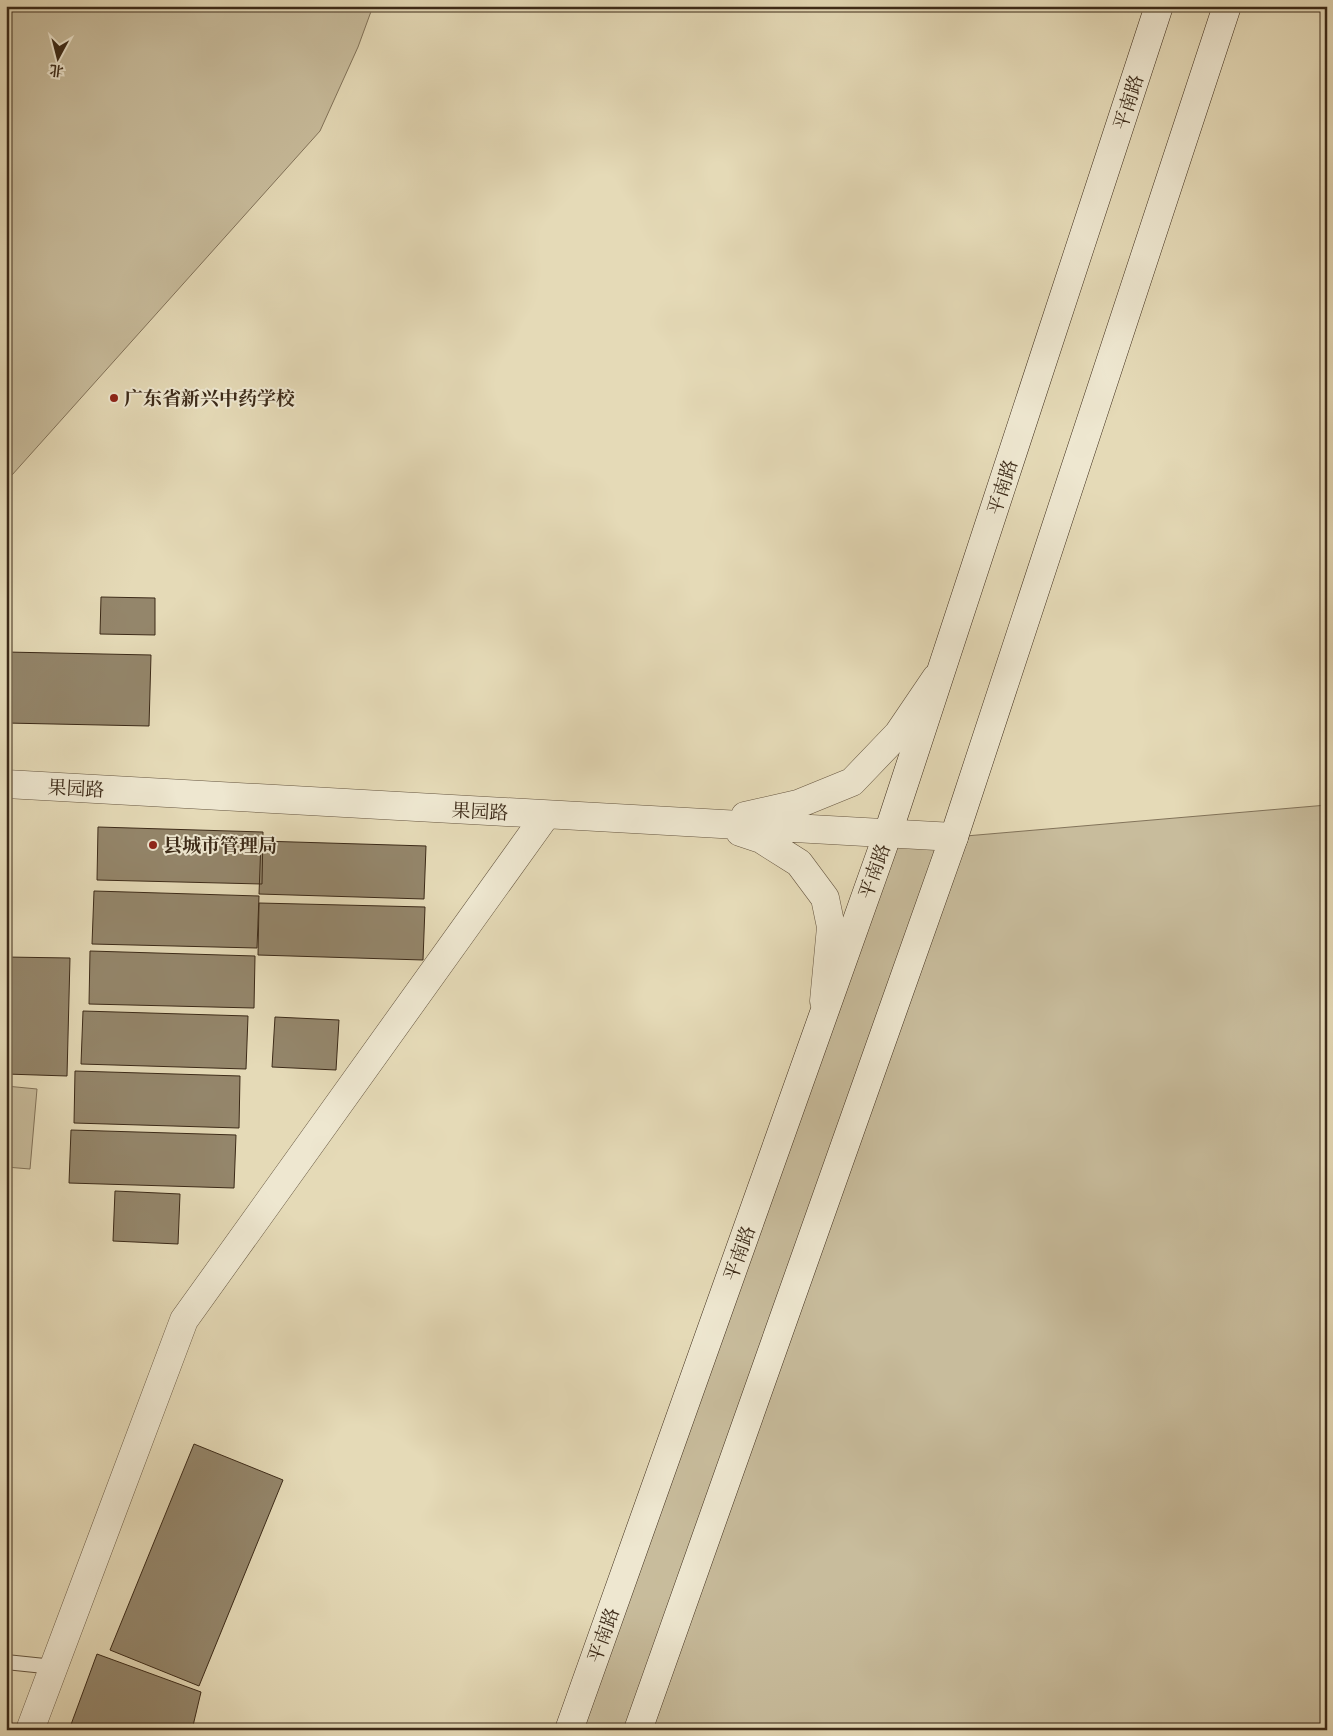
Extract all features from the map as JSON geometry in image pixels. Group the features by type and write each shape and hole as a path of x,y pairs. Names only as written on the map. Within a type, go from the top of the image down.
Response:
{"main road":[{"name":"平南路","path":"570,1730 888,834 1159,6"},
{"path":"638,1730 954,837 1227,6"},
{"path":"710,824 798,804 852,782 898,734 943,666"},
{"name":"果园路","path":"6,784 954,837"},
{"path":"30,1730 184,1320 546,815"},
{"path":"710,824 761,839 799,863 825,898 831,927 822,1019"}],"lane":[{"path":"6,1662 54,1666"}],"shaded area":[{"path":"6,6 373,6 358,47 320,131 12,475 6,477"},
{"path":"1327,805 1327,1730 569,1730 888,833 954,837"},
{"path":"6,1086 37,1089 30,1169 6,1167"}],"building":[{"path":"101,597 155,598 155,635 100,634"},
{"path":"6,652 151,655 149,726 6,723"},
{"path":"98,827 263,832 262,884 97,880"},
{"path":"261,841 426,846 424,899 259,894"},
{"path":"94,891 259,896 257,948 92,944"},
{"path":"259,903 425,907 423,960 258,955"},
{"path":"90,951 255,956 254,1008 89,1004"},
{"path":"6,957 70,958 67,1076 6,1074"},
{"path":"83,1011 248,1016 246,1069 81,1064"},
{"path":"275,1017 339,1020 336,1070 272,1067"},
{"path":"75,1071 240,1076 239,1128 74,1123"},
{"path":"71,1130 236,1135 234,1188 69,1183"},
{"path":"115,1191 180,1194 178,1244 113,1241"},
{"path":"194,1444 283,1480 199,1686 110,1650"},
{"path":"97,1654 201,1692 192,1730 69,1730"}],"place":[{"name":"广东省新兴中药学校","path":"114,398"},
{"name":"县城市管理局","path":"153,845"}]}
